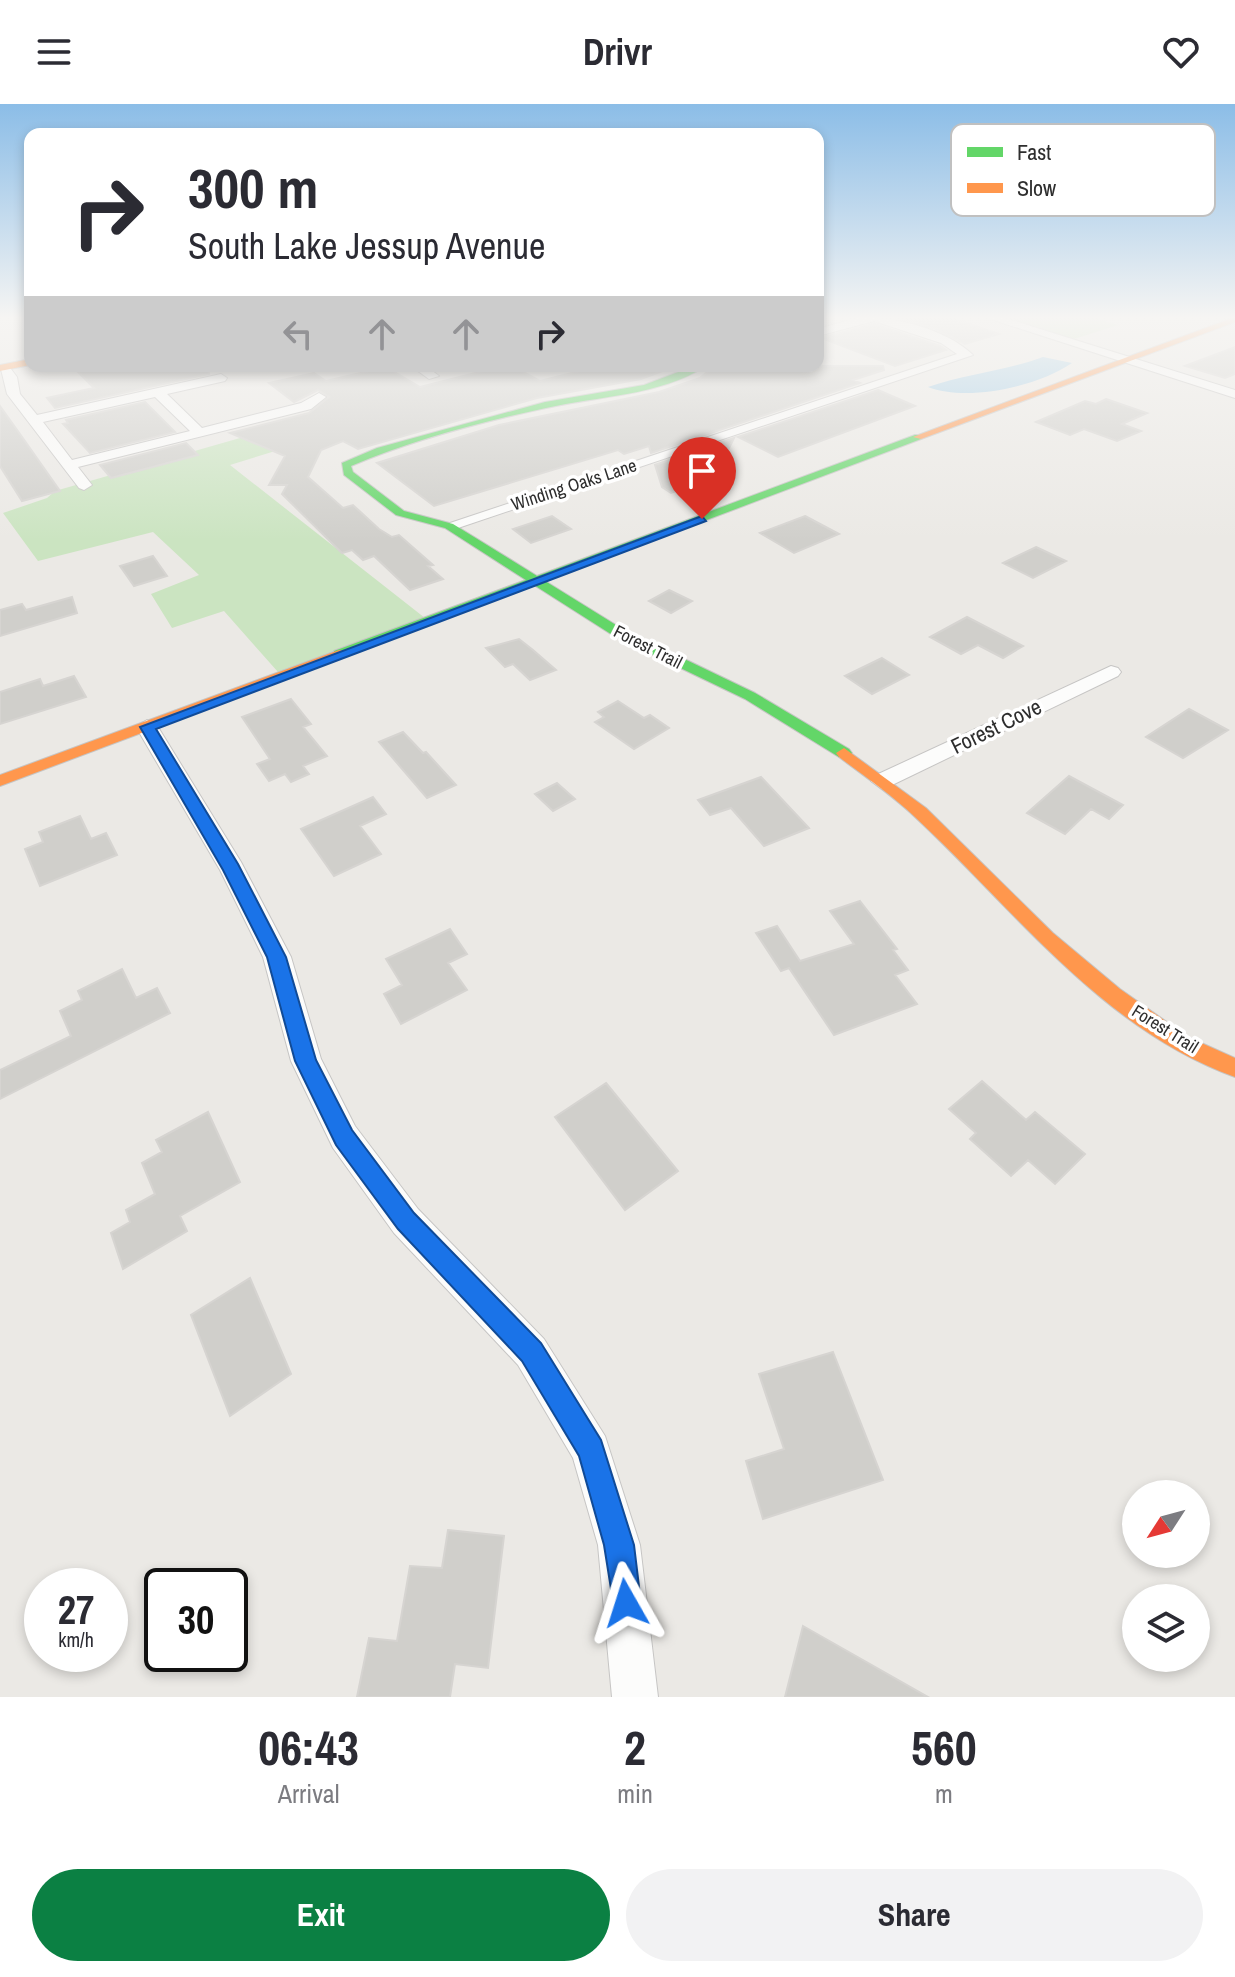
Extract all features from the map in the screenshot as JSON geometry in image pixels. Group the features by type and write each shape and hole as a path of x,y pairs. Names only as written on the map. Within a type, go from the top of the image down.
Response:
{"street":[{"path":"14,391 84,485"},
{"path":"34,420 161,391"},
{"name":"Forest Trail","path":"622,391 545,405 381,450 346,465 348,473 400,513 449,526 619,633 750,696 843,752 920,812 1046,938 1113,995 1181,1043 1235,1068"},
{"name":"Winding Oaks Lane","path":"449,526 857,391"},
{"path":"0,781 1040,391"},
{"path":"158,392 199,432"},
{"path":"69,465 306,406 319,397"},
{"name":"Forest Cove","path":"882,781 1111,672"},
{"path":"147,727 232,869 277,957 306,1061 344,1137 406,1221 531,1352 591,1450 619,1545 635,1697"}],"green space":[{"path":"247,436 311,440 230,465 425,618 278,672 224,611 172,628 151,594 199,575 153,532 38,561 3,513 47,498 55,491"}],"building":[{"path":"78,391 130,391 55,408 47,398"},
{"path":"280,391 315,391 294,402"},
{"path":"320,391 573,391 537,398 358,449 343,441 321,450 308,477 343,508 353,505 379,529 392,537 399,535 433,565 428,566 443,579 410,590 374,556 363,560 352,550 342,553 282,494 287,485 269,485 285,456 230,433 309,413 329,397"},
{"path":"835,391 651,453 649,446 624,454 618,450 434,506 377,463 499,425 659,392"},
{"path":"874,391 915,406 778,457 738,437"},
{"path":"1106,399 1147,413 1122,424 1141,431 1117,441 1084,429 1070,435 1036,422 1085,401 1096,404"},
{"path":"145,402 175,432 90,453 63,424 68,423 66,420"},
{"path":"0,406 60,491 22,501 0,466"},
{"path":"734,438 721,464 733,470 671,493 662,487 655,465"},
{"path":"186,443 198,455 111,478 100,465"},
{"path":"552,516 571,529 531,543 513,529"},
{"path":"805,516 839,534 794,553 760,533"},
{"path":"1036,547 1066,561 1033,578 1003,563"},
{"path":"153,556 167,576 134,586 120,566"},
{"path":"669,590 692,601 671,613 649,601"},
{"path":"72,597 77,613 0,636 0,610 22,604 26,610"},
{"path":"967,617 1023,646 1003,658 978,645 961,654 930,637"},
{"path":"519,639 556,670 530,680 513,664 505,667 486,648"},
{"path":"882,658 909,675 872,694 845,676"},
{"path":"74,676 86,697 0,724 0,692 40,679 43,686"},
{"path":"291,699 311,724 303,727 327,756 303,766 309,774 291,782 285,774 269,781 257,764 270,759 242,717"},
{"path":"618,701 644,718 650,715 669,728 634,749 595,722 604,717 598,712"},
{"path":"1189,709 1228,730 1183,758 1146,737"},
{"path":"403,732 456,785 427,798 379,742"},
{"path":"1069,776 1123,805 1109,819 1091,809 1065,834 1027,813"},
{"path":"761,777 809,828 764,846 731,808 710,815 698,800"},
{"path":"557,783 575,799 553,811 535,794"},
{"path":"373,797 386,814 360,826 381,854 334,876 301,829"},
{"path":"80,816 91,839 106,833 117,855 40,886 25,849 43,842 39,832"},
{"path":"860,901 897,949 893,950 908,970 895,975 917,1004 834,1035 789,968 781,971 756,933 777,926 800,961 854,944 830,911"},
{"path":"450,929 467,954 448,963 467,990 401,1024 384,994 402,985 386,959"},
{"path":"122,969 136,998 157,988 170,1013 0,1099 0,1070 71,1036 60,1011 82,1000 78,991"},
{"path":"982,1081 1026,1120 1035,1112 1085,1154 1055,1184 1028,1160 1011,1176 970,1139 976,1133 949,1109"},
{"path":"606,1083 678,1171 625,1210 555,1117"},
{"path":"208,1112 240,1182 180,1216 187,1231 123,1269 111,1233 130,1222 126,1210 155,1194 142,1163 162,1152 156,1140"},
{"path":"250,1278 291,1374 230,1416 191,1315"},
{"path":"833,1352 883,1480 763,1519 746,1461 784,1449 759,1374"},
{"path":"448,1530 504,1536 488,1668 455,1664 450,1697 357,1697 369,1638 397,1641 410,1566 442,1568"},
{"path":"803,1626 928,1697 785,1697"}],"traffic: fast":[{"path":"622,391 545,405 381,450 346,465 348,473 400,513 449,526 619,633 750,696 844,753"},
{"path":"339,654 918,437"}],"traffic: slow":[{"path":"918,437 1041,391"},
{"path":"0,781 339,654"},
{"path":"844,753 920,812 1046,938 1113,995 1181,1043 1235,1068"}],"route":[{"path":"626,1603 619,1545 591,1450 531,1352 406,1221 344,1137 306,1061 277,957 232,869 147,727 702,519"}]}
